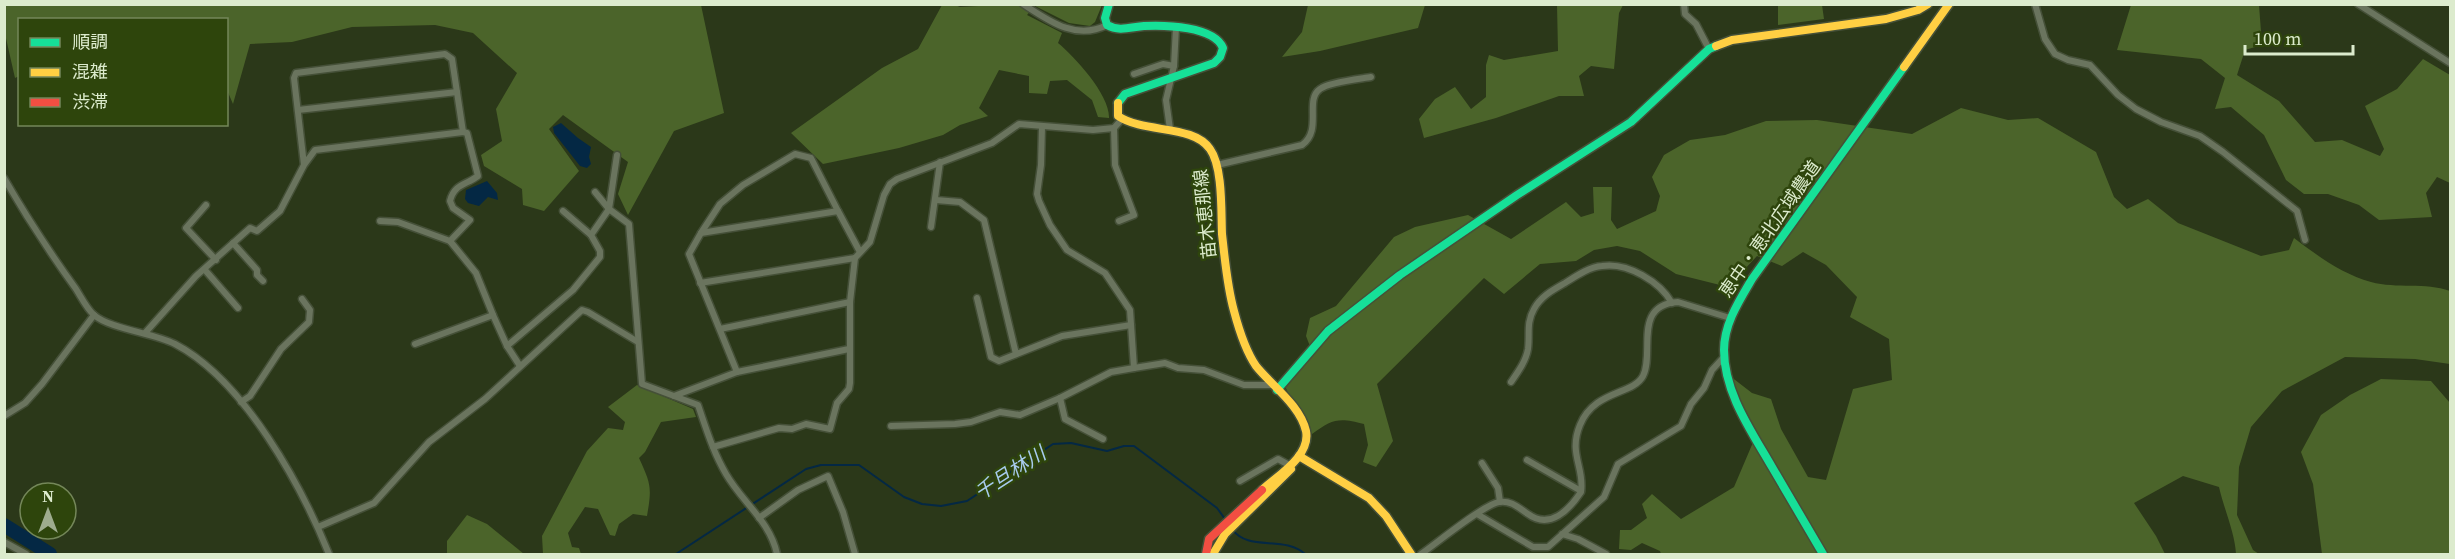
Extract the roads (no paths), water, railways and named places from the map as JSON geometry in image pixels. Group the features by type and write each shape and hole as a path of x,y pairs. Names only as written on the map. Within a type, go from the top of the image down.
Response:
{"street":[{"path":"1023,4 1047,20 1078,32 1098,30 1107,25"},
{"path":"713,447 779,428 792,429 806,424 830,429 837,403 850,383 850,302 855,258 870,242 884,195 890,184 897,179 992,143 1019,124 1093,130 1114,128 1122,120 1118,116 1118,105 1125,94 1214,63 1220,58 1222,42 1217,36 1176,27 1143,26 1114,29 1107,25 1105,18 1109,4"},
{"path":"1684,4 1685,14 1696,24 1709,49"},
{"path":"891,426 955,424 1000,412 1020,415 1111,372 1165,363 1178,368 1204,370 1244,385 1275,388 1328,331 1391,282 1517,195 1631,122 1709,49 1732,40 1886,19 1918,10 1928,4"},
{"path":"2035,4 2045,39 2055,54 2068,60 2090,65 2118,95 2136,110 2200,136 2223,152 2297,211 2305,240"},
{"path":"2358,4 2451,63"},
{"name":"恵中・恵北広域農道","path":"1823,555 1736,404 1727,382 1723,358 1725,334 1730,318 1752,279 1947,5"},
{"path":"1170,129 1166,100 1174,66 1176,27"},
{"path":"304,165 294,78 301,70 445,54 454,62 463,132"},
{"path":"1134,74 1163,64 1174,66"},
{"path":"1217,165 1302,145 1308,140 1312,131 1315,96 1320,89 1371,77"},
{"path":"298,110 457,93"},
{"name":"苗木恵那線","path":"1122,120 1130,125 1170,129 1203,142 1212,150 1217,165 1232,307 1249,354 1304,422 1308,439 1307,448 1245,510 1220,533 1209,539 1206,555"},
{"path":"1042,127 1041,165 1037,194 1039,201 1050,225 1067,250 1105,273 1130,310 1134,368"},
{"path":"1114,128 1115,165 1134,215 1119,221"},
{"path":"145,333 196,276 250,228 257,231 280,211 304,165 315,150 467,133 478,176 461,184 450,197 453,208 470,220 450,241"},
{"path":"737,372 689,254 720,204 743,185 795,154 811,158 860,252"},
{"path":"591,235 609,209 617,155"},
{"path":"931,226 940,162"},
{"path":"4,178 24,212 94,315 114,324 176,344 207,367 241,402 265,435 303,497 329,555"},
{"path":"595,192 609,209 629,224 642,384 698,405 713,447 727,476 773,538 777,555"},
{"path":"936,200 960,202 984,220 1016,354"},
{"path":"206,205 186,228 216,260"},
{"path":"507,346 573,290 601,254 591,235 563,211"},
{"path":"700,233 838,211"},
{"path":"380,221 404,224 450,241 476,273 492,315 520,366"},
{"path":"233,243 257,270 257,275 263,281"},
{"path":"700,283 855,258"},
{"path":"1511,382 1520,370 1526,355 1527,330 1534,309 1546,294 1579,274 1600,266 1630,270 1666,292 1672,303"},
{"path":"205,270 238,308"},
{"path":"977,298 991,357 999,361 1062,336 1131,325"},
{"path":"241,402 250,396 281,349 309,322 310,310 302,299"},
{"path":"720,329 850,302"},
{"path":"1421,555 1492,504 1500,502 1514,504 1538,519 1552,519 1566,511 1581,491 1582,486 1575,454 1576,437 1581,422 1593,405 1642,379 1647,362 1647,328 1655,313 1672,303 1686,304 1730,318"},
{"path":"318,527 374,503 418,452 485,399 582,310 638,342"},
{"path":"4,416 25,403 42,384 94,315"},
{"path":"415,344 492,315"},
{"path":"674,396 737,372 849,350"},
{"path":"1477,514 1533,547 1548,547 1604,497 1618,464 1681,426 1691,404 1704,388 1712,370 1723,358"},
{"path":"1060,398 1065,419 1103,439"},
{"path":"1299,456 1369,498 1386,516 1411,555"},
{"name":"苗木恵那線","path":"1245,510 1283,480 1299,456"},
{"path":"1240,481 1278,459 1289,465"},
{"path":"1527,460 1581,491"},
{"path":"1482,464 1498,488 1500,502"},
{"path":"758,516 798,490 828,476 843,512 855,555"},
{"name":"苗木恵那線","path":"1213,555 1220,533"},
{"path":"1562,534 1578,539 1606,555"},
{"path":"4,542 26,555"}],"water":[{"path":"561,123 591,147 589,157 591,164 587,168 580,166 554,133 553,127"},
{"path":"487,181 497,193 498,200 488,197 479,206 468,203 465,199 466,190"}],"waterway":[{"name":"千旦林川","path":"676,554 806,469 821,465 859,465 904,497 922,504 941,506 967,501 1053,444 1071,443 1107,451 1124,446 1134,446 1217,508 1225,519"},
{"name":"千旦林川","path":"4,525 50,554"},
{"name":"千旦林川","path":"1232,529 1247,540 1287,545 1305,554"}]}
